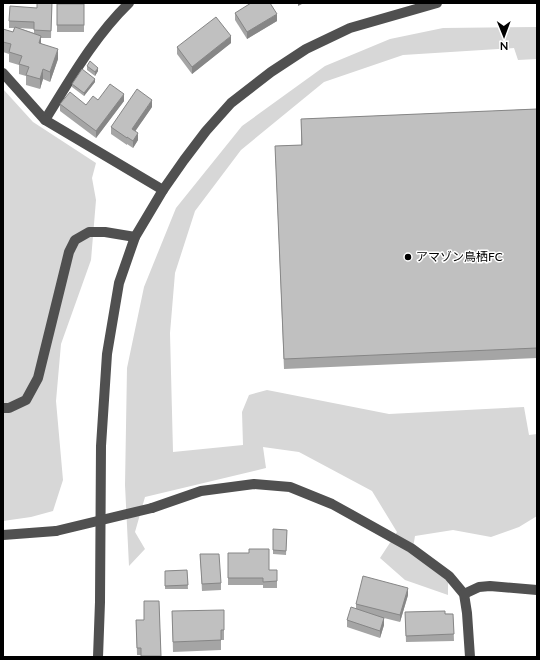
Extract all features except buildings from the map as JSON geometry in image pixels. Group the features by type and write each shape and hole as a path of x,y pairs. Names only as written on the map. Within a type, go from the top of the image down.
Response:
{"street":[{"path":"45,120 86,54 119,8 129,3"},
{"path":"98,657 100,602 101,446 106,354 119,283 135,237 163,190 184,160 230,103 271,72 306,49 350,28 437,3"},
{"path":"3,73 45,120 163,190"},
{"path":"3,408 9,408 26,400 38,378 69,252 75,240 89,232 105,232 135,237"},
{"path":"3,535 56,532 152,508 201,491 254,484 290,487 332,504 411,548 449,576 464,594 468,613 470,657"},
{"path":"464,594 479,587 490,586 537,590"}],"shaded area":[{"path":"537,27 537,59 518,60 514,48 403,55 324,82 241,150 195,211 175,273 170,333 173,452 243,445 242,412 249,395 267,390 389,414 524,407 529,435 537,434 537,516 519,527 491,537 453,530 415,536 412,554 448,581 448,595 405,580 380,558 397,532 372,491 299,452 263,447 266,468 145,497 135,532 145,549 129,566 125,485 127,368 144,287 176,208 242,126 325,66 390,39 443,28"},
{"path":"3,89 33,122 96,163 92,178 96,200 91,260 61,344 56,401 63,480 53,511 31,517 3,521"}],"place":[{"name":"アマゾン鳥栖FC","path":"408,257"}]}
